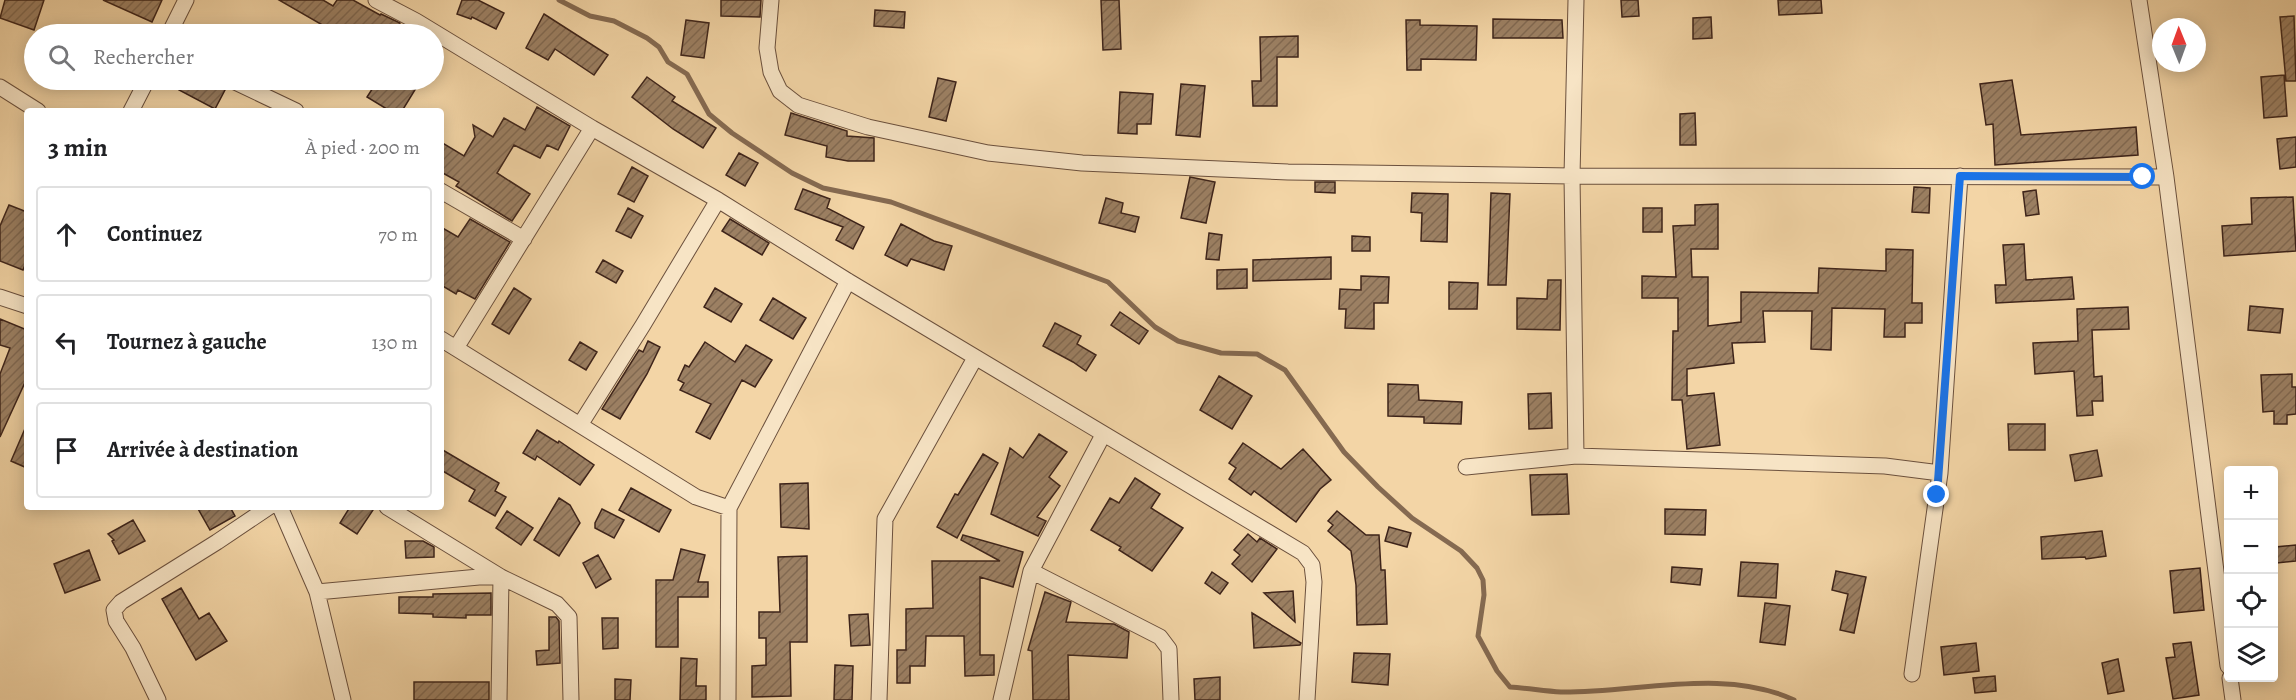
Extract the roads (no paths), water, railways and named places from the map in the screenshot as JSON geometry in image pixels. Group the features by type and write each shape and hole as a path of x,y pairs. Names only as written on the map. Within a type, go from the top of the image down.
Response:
{"street":[{"path":"174,24 186,0"},
{"path":"376,0 421,24"},
{"path":"771,0 767,48 771,72 780,91 798,105 868,127 988,153 1082,163 1288,172 1572,176 2166,177"},
{"path":"1576,0 1572,176 1576,456"},
{"path":"2139,0 2166,177 2224,628"},
{"path":"444,38 591,128 718,200 975,358 1303,553 1312,565 1314,582 1307,700"},
{"path":"0,87 33,108"},
{"path":"132,108 142,90"},
{"path":"252,90 290,108"},
{"path":"456,348 591,128"},
{"path":"1912,674 1940,473 1960,176"},
{"path":"444,193 524,238"},
{"path":"579,425 643,325 718,200"},
{"path":"728,700 729,508 848,281"},
{"path":"0,297 24,300"},
{"path":"444,342 696,497 729,508"},
{"path":"879,700 885,519 975,358"},
{"path":"1001,700 1031,571 1103,435"},
{"path":"1466,467 1576,456 1885,466 1940,473"},
{"path":"158,700 134,648 116,621 114,610 121,602 264,510"},
{"path":"281,510 317,592 344,700"},
{"path":"392,510 501,577 557,604 569,617 571,700"},
{"path":"1031,571 1160,638 1169,649 1171,700"},
{"path":"317,592 501,577"},
{"path":"499,700 501,577"},
{"path":"2231,682 2233,700"}],"waterway":[{"path":"559,0 590,16 614,21 647,38 659,47 668,62 687,74 709,114 732,133 792,173 823,188 891,202 1108,282 1155,327 1178,341 1221,353 1257,354 1285,370 1344,452 1412,518 1461,551 1477,568 1483,580 1484,595 1478,636 1497,671 1510,687 1561,692 1710,683 1767,690 1794,700"}]}
